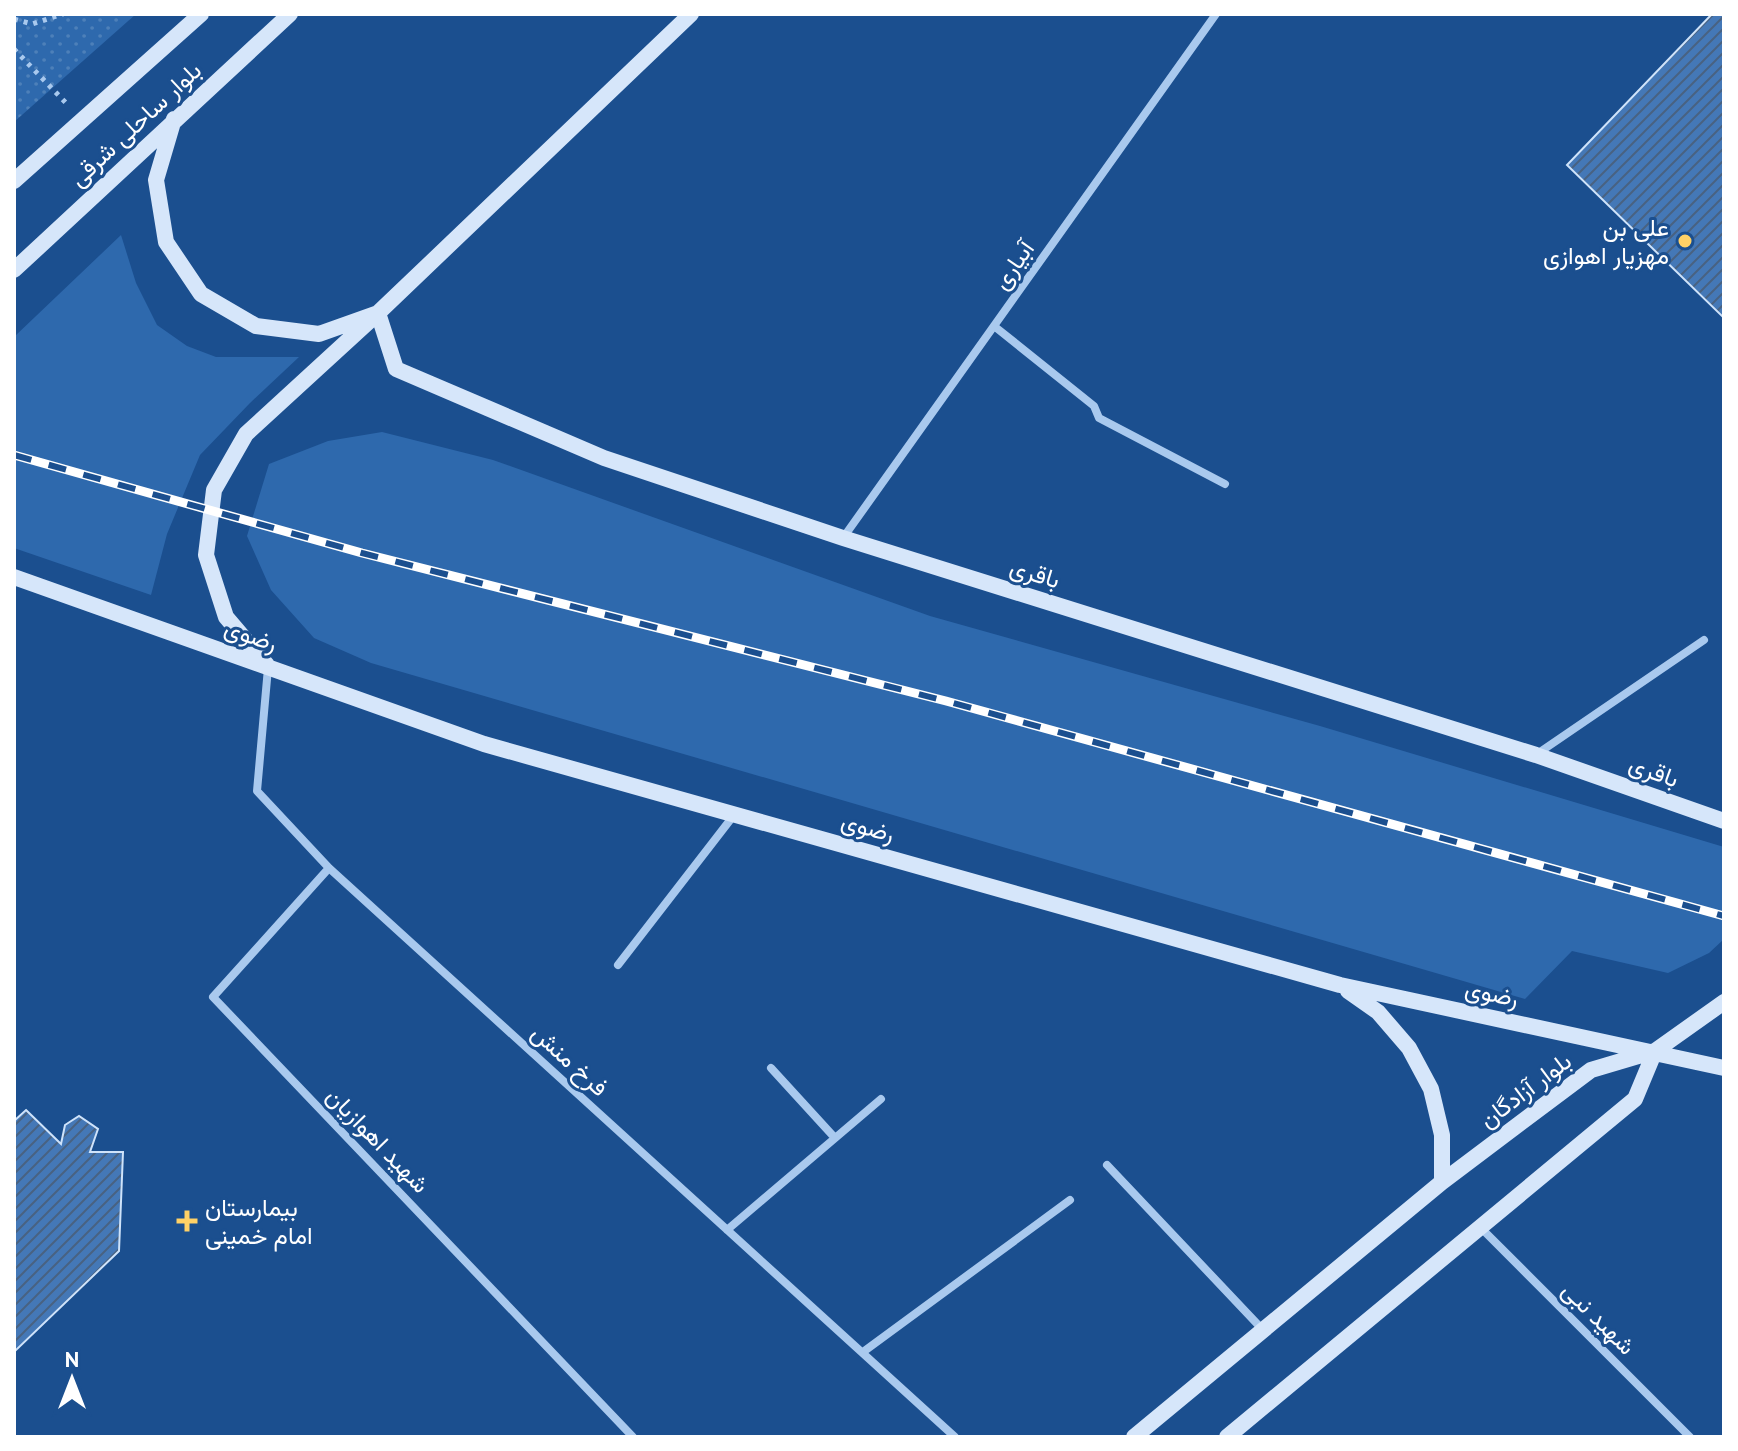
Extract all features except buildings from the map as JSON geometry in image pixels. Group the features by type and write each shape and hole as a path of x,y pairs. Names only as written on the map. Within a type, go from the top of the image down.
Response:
{"main road":[{"name":"بلوار ساحلی شرقی","path":"14,181 201,14"},
{"name":"بلوار ساحلی شرقی","path":"14,270 290,14"},
{"path":"268,666 226,617 206,555 214,490 246,434 378,313 691,14"},
{"path":"174,119 156,180 166,242 201,294 256,326 319,334 378,313"},
{"name":"باقری","path":"378,313 396,369 604,458 843,538 1722,816"},
{"name":"رضوی","path":"14,577 484,744 1340,985 1724,1068"},
{"path":"1340,985 1378,1012 1409,1048 1431,1089 1442,1135 1442,1182"},
{"path":"1227,1437 1635,1099 1655,1051 1724,1002"},
{"name":"بلوار آزادگان","path":"1134,1437 1442,1182 1591,1070 1655,1051"}],"street":[{"name":"آبیاری","path":"843,538 1216,14"},
{"path":"994,326 1094,406 1099,418 1225,484"},
{"path":"1536,755 1704,640"},
{"name":"فرخ منش","path":"268,666 257,791 329,868 955,1437"},
{"path":"618,965 734,815"},
{"name":"شهید اهوازیان","path":"329,868 213,997 633,1437"},
{"path":"771,1068 835,1138"},
{"path":"727,1230 881,1099"},
{"path":"1107,1165 1263,1330"},
{"path":"863,1352 1070,1200"},
{"name":"شهید نبی","path":"1480,1227 1690,1437"}],"path":[{"path":"14,19 32,24 63,14"},
{"path":"14,49 83,120"}],"shaded area":[{"path":"14,14 136,14 14,122"},
{"path":"121,235 136,283 157,325 187,346 216,357 299,357 200,455 167,534 151,595 14,548 14,337"},
{"path":"382,432 493,460 930,616 1320,726 1724,847 1724,939 1709,953 1668,973 1572,951 1525,999 371,663 314,638 271,590 247,536 269,464 328,441"}],"railway":[{"path":"14,455 362,553 946,701 1724,916"}],"place":[{"name":"علی بن مهزیار اهوازی","path":"1685,241"},
{"name":"بیمارستان امام خمینی","path":"187,1221"}]}
